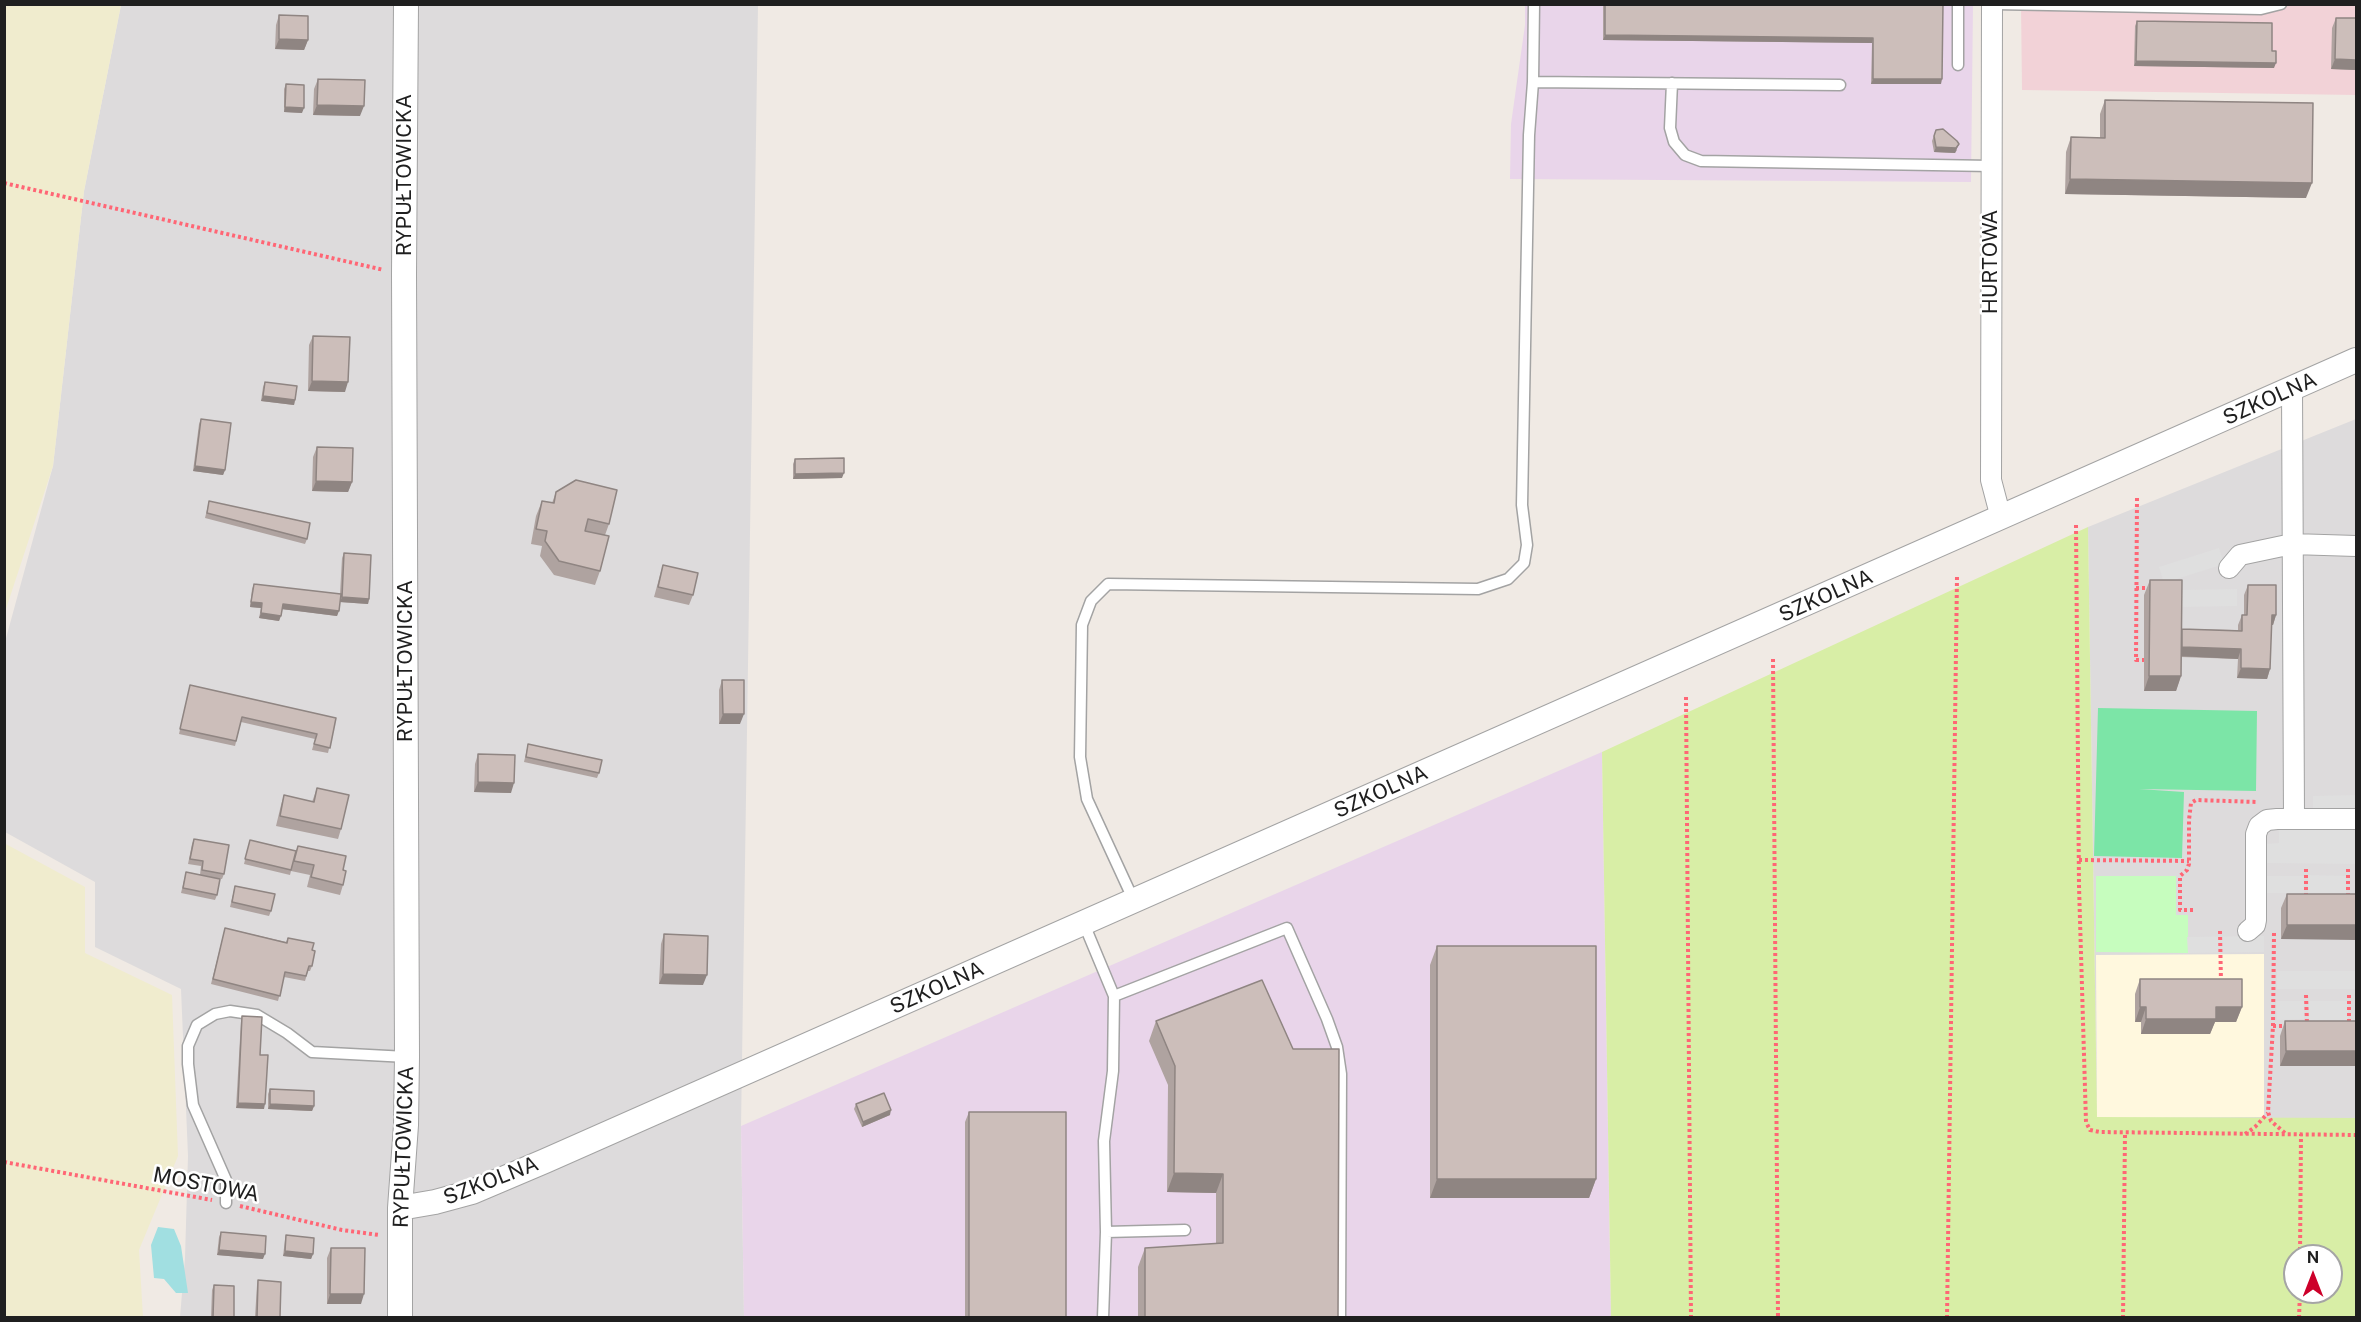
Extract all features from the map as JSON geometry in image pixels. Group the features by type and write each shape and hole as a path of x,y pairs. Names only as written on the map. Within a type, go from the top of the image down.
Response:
{"street":[{"name":"RYPUŁTOWICKA","path":"399,1317 400,1208 406,1125 407,1057 404,274 406,4"},
{"name":"HURTOWA","path":"1993,4 1991,480 2001,518"},
{"name":"SZKOLNA","path":"400,1208 472,1192 1084,924 2356,360"},
{"path":"2292,389 2294,819"},
{"path":"2229,568 2240,555 2292,544 2356,546"},
{"path":"2248,931 2255,925 2256,920 2256,834 2259,826 2267,820 2356,819"}],"lane":[{"path":"1134,901 1087,799 1080,757 1082,625 1091,601 1108,584 1478,589 1508,579 1524,563 1527,545 1522,505 1529,135 1533,82 1534,4"},
{"path":"1958,4 1958,65"},
{"path":"1993,4 2261,7 2281,4"},
{"path":"1533,82 1840,85"},
{"path":"1671,83 1670,128 1674,142 1685,155 1701,161 1991,166"},
{"path":"1084,924 1114,996 1113,1071 1104,1141 1106,1232 1103,1317"},
{"path":"1114,996 1287,928 1327,1019 1337,1047 1341,1074 1340,1317"},
{"path":"226,1203 226,1180 193,1105 188,1046 197,1025 216,1014 239,1012 257,1015 287,1033 312,1052 407,1057"},
{"path":"1106,1232 1185,1230"}],"path":[{"path":"4,183 404,274"},
{"path":"2137,498 2136,660 2144,660"},
{"path":"2076,525 2079,860 2086,1122 2090,1130 2125,1133 2356,1135"},
{"path":"1947,1317 1957,577"},
{"path":"2136,588 2154,588"},
{"path":"1773,659 1778,1317"},
{"path":"1686,697 1691,1317"},
{"path":"2193,910 2180,910 2180,876 2187,870 2189,861 2191,802 2196,800 2253,801 2261,804 2267,820"},
{"path":"2079,860 2189,861"},
{"path":"2306,869 2306,896"},
{"path":"2348,869 2348,896"},
{"path":"2295,896 2316,896"},
{"path":"2337,896 2356,896"},
{"path":"2210,985 2221,985 2220,931"},
{"path":"2274,932 2273,1026 2268,1112 2271,1121 2287,1134"},
{"path":"2306,995 2307,1026 2317,1026"},
{"path":"2349,995 2349,1026"},
{"path":"2273,1026 2295,1026"},
{"path":"2339,1026 2356,1026"},
{"path":"2244,1134 2255,1127 2268,1112"},
{"path":"2123,1317 2125,1133"},
{"path":"2300,1244 2301,1134"},
{"name":"MOSTOWA","path":"4,1162 226,1203 342,1230 401,1239"}],"shaded area":[{"path":"5,4 121,5 84,191 53,466 5,612"},
{"path":"121,5 758,5 741,1126 744,1317 180,1317 185,1258 188,1156 181,989 95,947 95,882 5,832 5,642 53,466 84,191"},
{"path":"1525,5 1973,5 1971,182 1510,179 1511,124 1525,25"},
{"path":"2021,5 2356,5 2356,95 2022,90"},
{"path":"2356,419 2356,1120 2097,1118 2088,527"},
{"path":"2219,548 2224,564 2164,583 2159,567"},
{"path":"2237,589 2237,606 2180,607 2180,590"},
{"path":"1602,752 1611,1317 744,1317 741,1126"},
{"path":"2356,795 2356,811 2313,811 2313,796"},
{"path":"2279,827 2356,828 2356,864 2266,863 2266,844 2279,843"},
{"path":"4,843 85,887 85,953 172,995 178,1156 139,1250 143,1317 5,1317"},
{"path":"2308,875 2346,876 2346,893 2308,893"},
{"path":"2266,876 2304,876 2304,893 2266,893"},
{"path":"2264,936 2264,952 2188,953 2187,937"},
{"path":"2264,954 2264,1117 2097,1118 2096,955"},
{"path":"2277,971 2356,971 2356,989 2277,989"},
{"path":"2276,1001 2304,1001 2304,1019 2277,1020"},
{"path":"2309,1001 2348,1001 2348,1020 2309,1020"}],"green space":[{"path":"2088,527 2097,1117 2356,1118 2356,1317 1611,1317 1602,752"},
{"path":"2098,708 2257,711 2256,791 2139,789 2184,792 2182,858 2094,856"},
{"path":"2096,876 2176,876 2176,915 2188,915 2188,953 2096,952"}],"water":[{"path":"158,1227 174,1229 181,1246 188,1293 176,1293 164,1279 154,1278 151,1245"}],"building":[{"path":"1605,4 1943,4 1942,79 1873,79 1873,38 1605,35"},
{"path":"279,15 308,16 308,40 279,39"},
{"path":"2336,18 2356,18 2356,60 2335,59"},
{"path":"2137,21 2272,23 2272,51 2276,51 2276,63 2136,61"},
{"path":"318,79 365,80 364,106 317,105"},
{"path":"286,84 304,85 304,108 285,107"},
{"path":"2105,100 2313,103 2312,183 2070,179 2071,137 2105,138"},
{"path":"1943,129 1957,141 1959,144 1956,148 1936,147 1934,136 1936,130"},
{"path":"313,336 350,337 348,382 312,381"},
{"path":"265,382 297,386 295,400 263,396"},
{"path":"201,419 231,423 225,470 195,466"},
{"path":"317,447 353,448 352,482 316,481"},
{"path":"844,458 844,473 795,474 795,459"},
{"path":"576,480 617,490 609,524 588,519 585,531 609,536 600,571 559,561 545,541 547,531 536,529 542,501 554,503 556,492"},
{"path":"209,501 310,523 307,539 207,513"},
{"path":"344,553 371,555 369,599 342,597"},
{"path":"663,565 698,573 693,595 658,587"},
{"path":"2150,580 2182,580 2181,676 2149,676"},
{"path":"254,584 341,594 339,611 283,604 281,616 261,613 262,603 251,602"},
{"path":"2248,585 2276,585 2276,615 2272,615 2270,669 2241,668 2241,649 2182,647 2182,629 2242,631 2242,615 2247,615"},
{"path":"722,680 744,680 744,714 723,714"},
{"path":"190,685 336,718 330,748 314,744 317,734 242,717 236,741 180,729"},
{"path":"528,744 602,760 599,773 526,757"},
{"path":"478,754 515,755 514,783 478,782"},
{"path":"317,788 349,795 341,829 280,816 284,795 314,802"},
{"path":"194,839 229,845 224,874 202,870 203,861 190,859"},
{"path":"250,840 296,851 291,870 245,859"},
{"path":"298,846 346,856 343,885 311,877 314,865 294,861"},
{"path":"186,872 220,879 217,895 183,888"},
{"path":"235,886 275,894 271,911 232,902"},
{"path":"2287,894 2356,894 2356,925 2287,925"},
{"path":"225,928 287,943 288,938 314,943 312,966 309,966 306,976 285,972 280,996 213,979"},
{"path":"664,934 708,936 707,975 663,974"},
{"path":"1437,946 1596,946 1596,1179 1437,1179"},
{"path":"2140,979 2242,979 2242,1007 2216,1007 2216,1019 2146,1019 2146,1007 2140,1007"},
{"path":"1262,980 1293,1049 1339,1049 1338,1317 1145,1317 1145,1248 1223,1243 1223,1174 1174,1173 1175,1066 1156,1021"},
{"path":"242,1016 262,1017 260,1055 268,1055 265,1104 238,1103"},
{"path":"2285,1021 2356,1021 2356,1051 2286,1051"},
{"path":"270,1089 314,1091 314,1106 270,1104"},
{"path":"884,1093 891,1110 863,1122 856,1104"},
{"path":"969,1112 1066,1112 1066,1317 969,1317"},
{"path":"221,1232 266,1236 265,1254 219,1250"},
{"path":"286,1235 314,1238 313,1254 285,1251"},
{"path":"331,1248 365,1248 364,1294 330,1294"},
{"path":"258,1280 281,1282 280,1317 257,1317"},
{"path":"214,1285 234,1286 234,1317 213,1317"}]}
